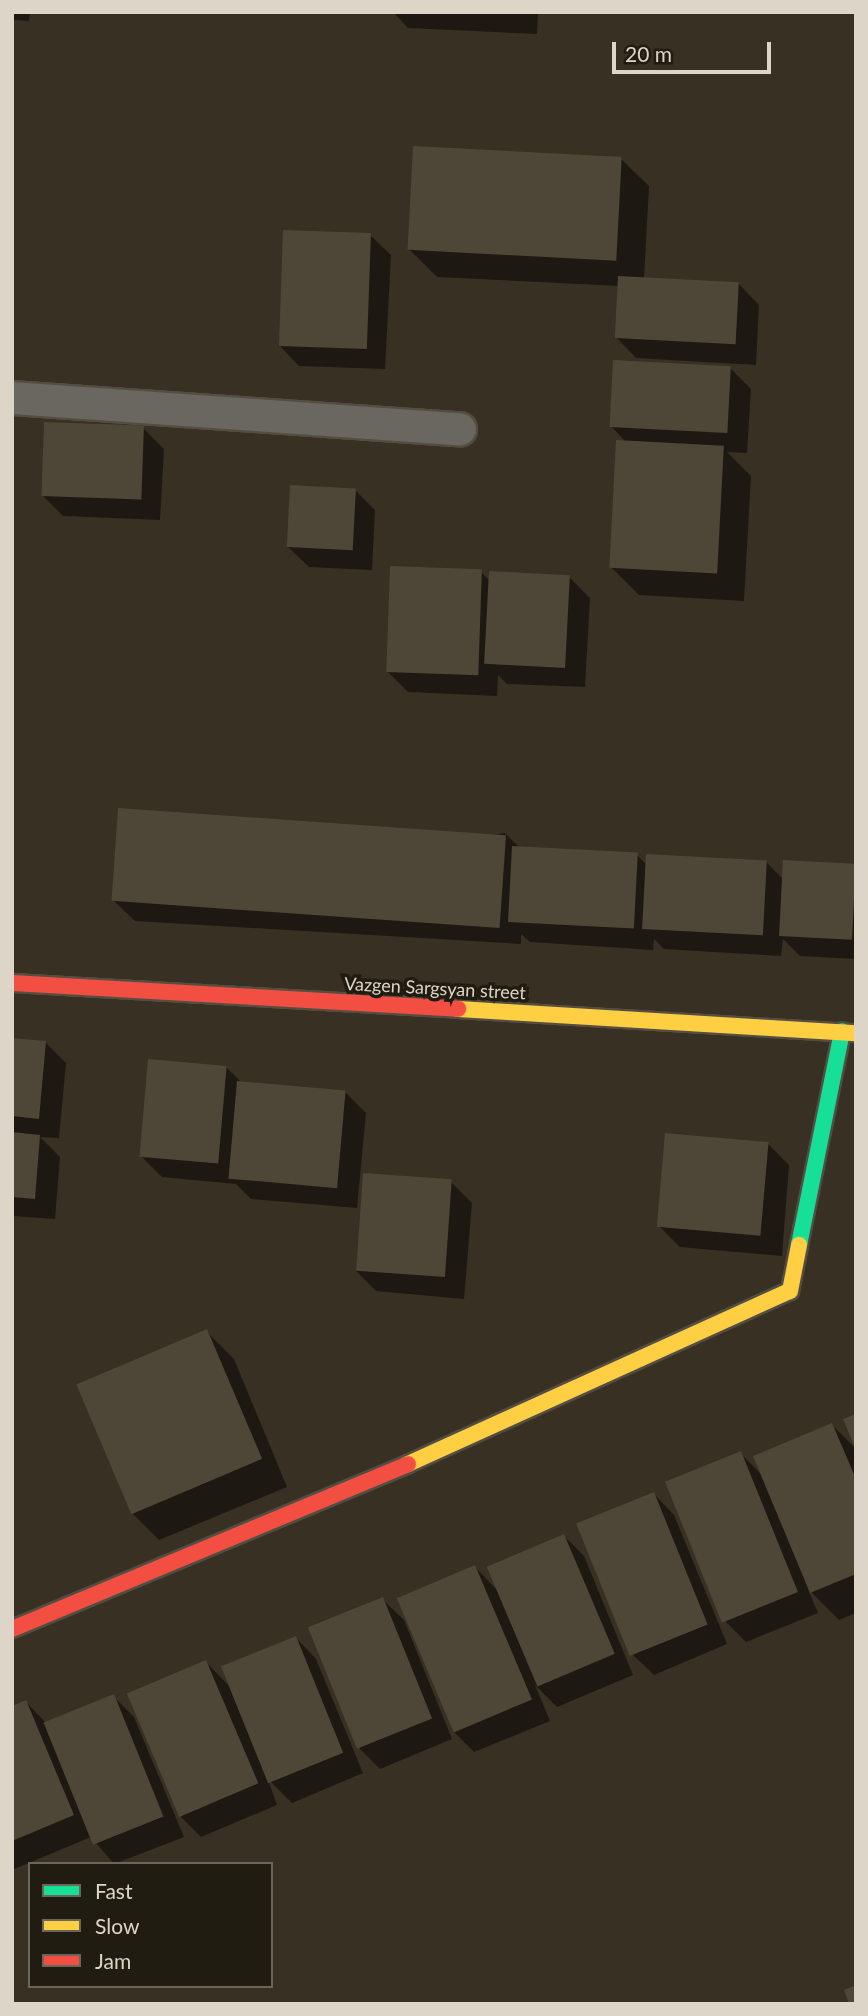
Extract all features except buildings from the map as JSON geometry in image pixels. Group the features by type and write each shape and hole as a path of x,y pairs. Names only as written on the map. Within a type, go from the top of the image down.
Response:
{"street":[{"name":"Vazgen Sargsyan street","path":"12,983 849,1032"},
{"path":"12,1629 422,1458 790,1291 849,1032"}],"lane":[{"path":"12,398 460,429"}],"traffic: fast":[{"path":"799,1245 842,1031"}],"traffic: slow":[{"path":"458,1009 856,1033"},
{"path":"408,1464 790,1291 799,1245"}],"traffic: jam":[{"path":"12,983 458,1009"},
{"path":"12,1629 408,1464"}]}
